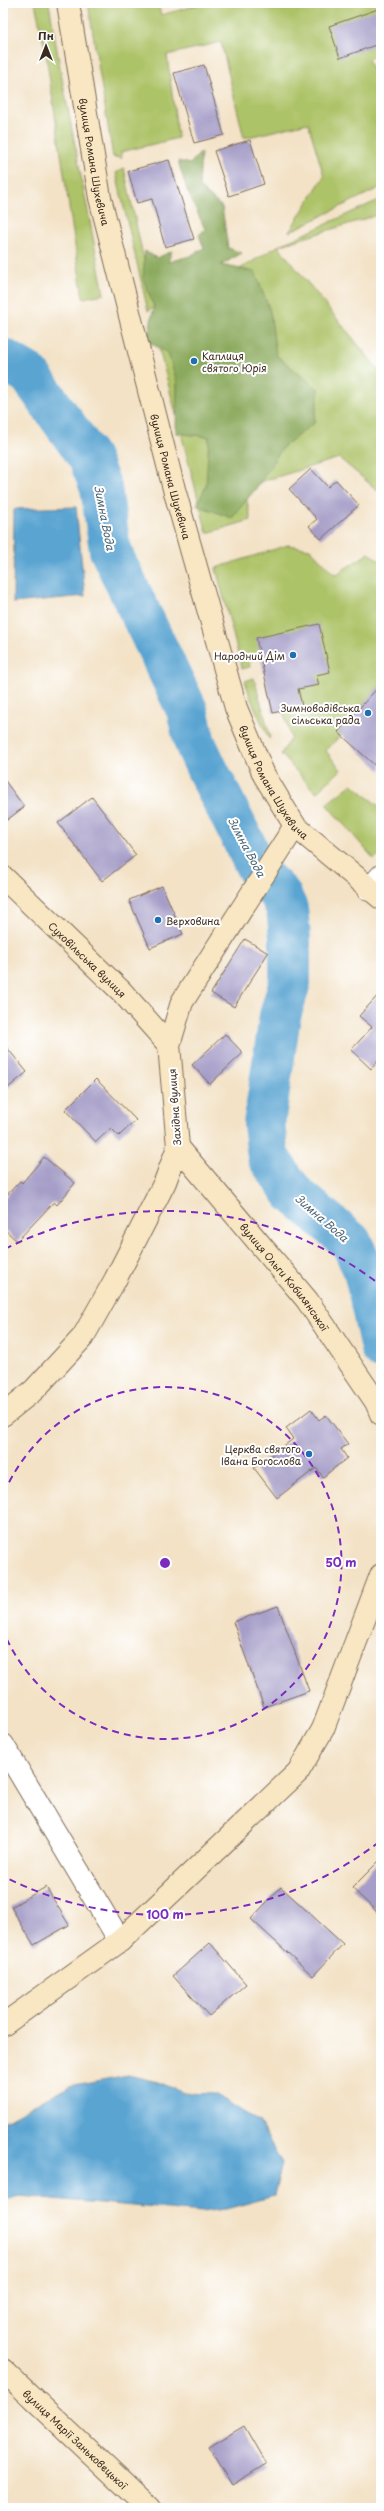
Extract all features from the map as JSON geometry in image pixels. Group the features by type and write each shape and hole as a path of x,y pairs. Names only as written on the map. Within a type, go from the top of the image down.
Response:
{"street":[{"name":"вулиця Романа Шухевича","path":"68,3 100,198 174,489 236,708 264,775 295,826 377,888"},
{"name":"Західна вулиця","path":"3,1415 34,1390 83,1337 115,1280 165,1182 178,1147 169,1045 182,1002 247,898 295,826"},
{"name":"Суховільська вулиця","path":"3,877 122,992 169,1045"},
{"name":"вулиця Ольги Кобилянської","path":"178,1147 307,1300 376,1402 381,1414"},
{"path":"3,2025 120,1941 298,1772 323,1729 381,1575"},
{"path":"3,1745 120,1941"},
{"name":"вулиця Марії Заньковецької","path":"3,2370 149,2508"}],"green space":[{"path":"35,3 49,3 60,68 104,294 83,298 45,49"},
{"path":"88,3 158,3 161,15 205,3 381,3 381,53 368,59 381,93 381,187 289,232 324,176 308,123 244,138 221,42 167,55 178,138 121,152 122,158 113,157"},
{"path":"201,152 199,187 222,207 228,248 242,253 221,265 255,272 270,311 276,355 319,390 314,423 283,447 257,487 232,518 197,505 206,486 209,437 176,433 177,382 168,353 147,341 154,307 143,278 145,251 157,258 172,251 168,262 190,256 204,248 199,235 205,229 187,190 178,161 190,164"},
{"path":"124,168 154,307 148,311 116,173"},
{"path":"381,199 381,216 377,215 278,246"},
{"path":"278,246 381,373 381,490 376,489 339,458 244,487 251,520 207,533 152,322"},
{"path":"288,545 310,549 335,575 369,553 381,562 381,690 326,751 341,770 316,793 281,754 291,738 281,702 297,647 249,660 250,667 242,669 216,568"},
{"path":"254,678 270,736 269,739 250,697 245,681"},
{"path":"352,784 381,808 381,853 374,859 326,804"}],"water":[{"path":"76,507 85,596 13,603 14,509"},
{"path":"128,2075 158,2082 185,2093 215,2094 259,2122 282,2163 274,2196 226,2209 202,2212 19,2196 3,2201 3,2122 69,2086"}],"building":[{"path":"381,8 381,43 340,58 329,26"},
{"path":"204,65 224,135 194,143 174,73"},
{"path":"250,140 264,184 229,196 214,151"},
{"path":"169,160 194,239 165,247 152,199 137,203 128,171"},
{"path":"311,469 328,487 336,480 359,505 321,539 309,526 317,519 289,489"},
{"name":"Народний Дім","path":"319,624 330,672 316,675 319,685 298,689 302,706 273,713 256,638"},
{"name":"Зимноводівська сільська рада","path":"381,684 381,771 338,732"},
{"path":"3,778 24,807 3,823"},
{"path":"92,797 136,855 102,881 58,823"},
{"path":"162,886 183,934 150,948 129,900"},
{"path":"245,939 268,953 234,1007 211,993"},
{"path":"381,992 381,1058 371,1069 351,1050 372,1027 359,1016"},
{"path":"225,1034 243,1053 210,1084 192,1065"},
{"path":"3,1043 27,1072 3,1092"},
{"path":"96,1079 136,1120 119,1136 111,1128 96,1142 65,1110"},
{"path":"44,1157 75,1183 57,1205 54,1202 17,1241 3,1228 3,1199 20,1181 22,1183"},
{"name":"Церква святого Івана Богослова","path":"311,1409 319,1420 326,1415 348,1444 341,1449 347,1458 323,1477 316,1468 277,1498 254,1468 293,1439 286,1428"},
{"path":"278,1606 309,1691 264,1707 233,1622"},
{"path":"381,1859 381,1916 352,1888"},
{"path":"46,1887 69,1925 34,1945 11,1907"},
{"path":"281,1887 343,1944 313,1976 251,1919"},
{"path":"210,1943 246,1984 209,2016 173,1976"},
{"path":"244,2426 266,2464 232,2485 209,2447"}],"waterway":[{"name":"Зимна Вода","path":"3,359 29,374 89,458 101,488 110,550 187,710 195,743 206,767 261,876 280,894 287,909 290,937 290,982 280,1016 264,1124 268,1157 293,1193 351,1242 364,1270 381,1348"}],"place":[{"name":"Каплиця святого Юрія","path":"194,361"},
{"name":"Народний Дім","path":"293,655"},
{"name":"Зимноводівська сільська рада","path":"368,713"},
{"name":"Верховина","path":"158,920"},
{"name":"Церква святого Івана Богослова","path":"309,1454"}]}
